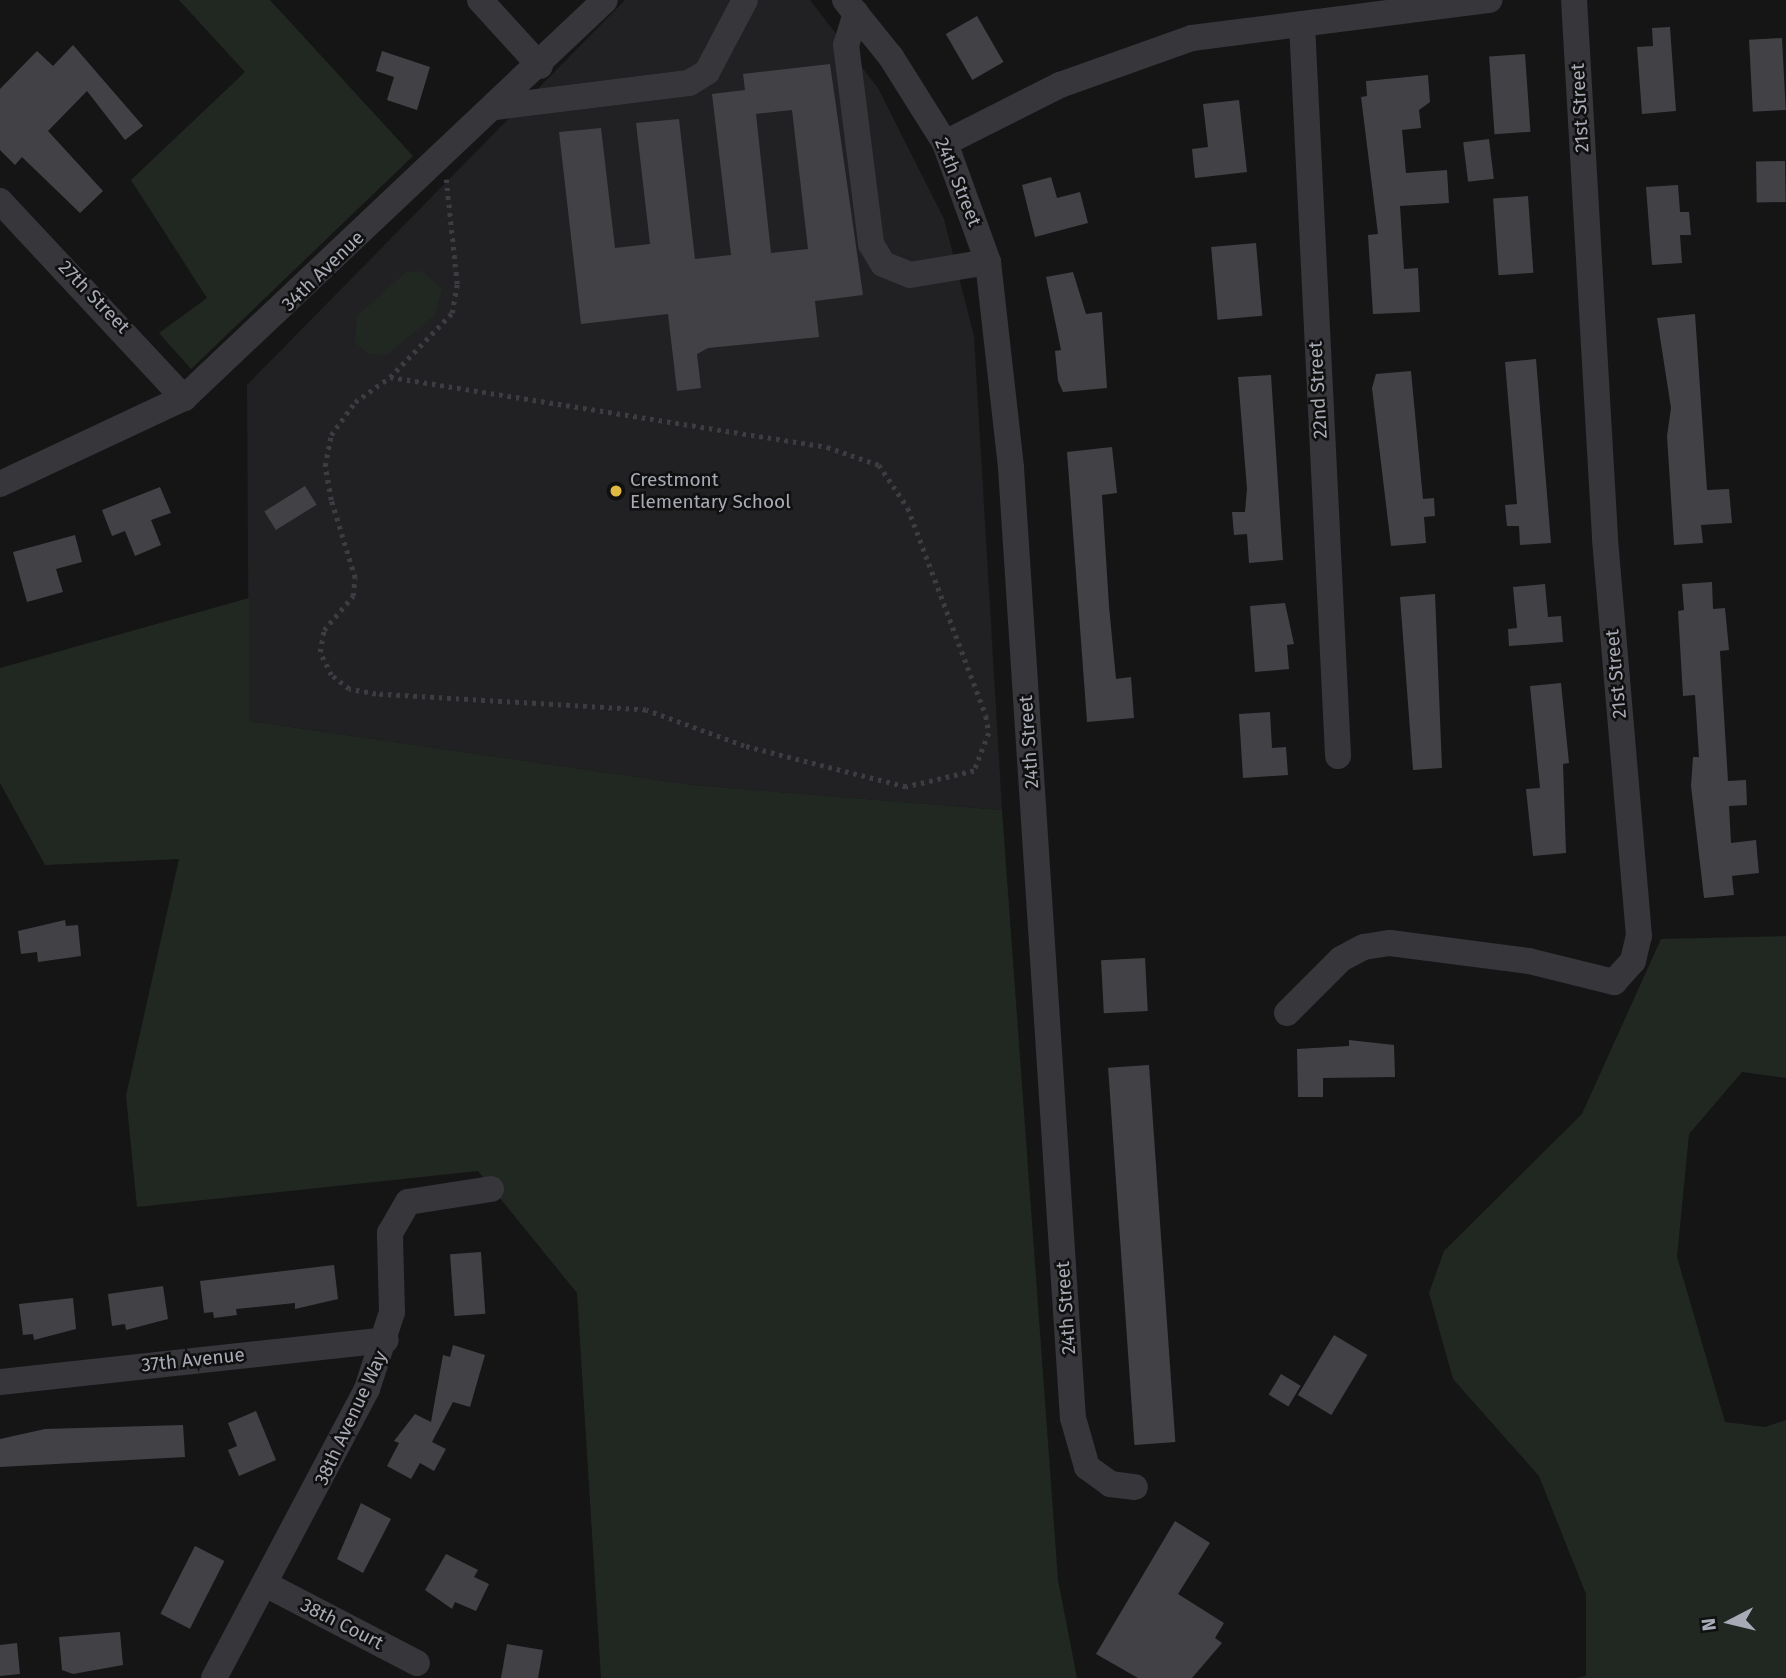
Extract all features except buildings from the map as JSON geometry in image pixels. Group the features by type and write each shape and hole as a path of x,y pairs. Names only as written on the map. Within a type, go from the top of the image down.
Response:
{"street":[{"path":"480,0 540,66"},
{"name":"34th Avenue","path":"0,484 184,398 540,66 606,0"},
{"path":"496,107 690,83 707,72 745,0"},
{"path":"945,143 1114,63 1192,38 1490,0"},
{"name":"21st Street","path":"1287,1013 1341,959 1364,947 1390,943 1529,961 1614,982 1633,961 1639,936 1605,537 1574,0"},
{"path":"850,7 846,45 871,244 883,264 910,275 988,262"},
{"name":"24th Street","path":"850,7 945,143 988,262 1011,468 1073,1418 1087,1467 1110,1484 1135,1487"},
{"name":"22nd Street","path":"1302,24 1338,756"},
{"name":"27th Street","path":"0,201 184,398"},
{"name":"38th Avenue Way","path":"214,1678 267,1585 343,1440 386,1340 394,1283 390,1233 408,1202 491,1189"},
{"name":"37th Avenue","path":"0,1382 386,1340"},
{"name":"38th Court","path":"267,1585 417,1663"}],"path":[{"path":"390,377 827,447 879,465 908,508 986,716 989,733 974,771 906,787 744,746 646,710 349,690 331,676 320,652 324,630 353,596 355,578 325,466 331,435 355,402 390,377 453,313 457,284 443,155"}],"shaded area":[{"path":"179,0 270,0 413,156 191,369 159,333 207,298 131,180 245,72"},
{"name":"Crestmont Elementary School","path":"625,0 810,0 878,88 944,219 974,336 1002,810 692,785 249,721 247,385"},
{"path":"422,271 442,289 435,315 387,355 368,354 355,342 357,316 406,272"},
{"path":"249,598 249,721 692,785 1002,810 1058,1580 1077,1678 601,1678 577,1293 478,1171 137,1207 126,1096 179,859 45,865 0,783 0,668"},
{"path":"1786,936 1786,1078 1742,1072 1689,1134 1677,1257 1725,1422 1765,1427 1786,1420 1786,1678 1576,1678 1586,1676 1586,1594 1539,1476 1453,1379 1429,1293 1444,1251 1582,1114 1661,939"}],"place":[{"name":"Crestmont Elementary School","path":"616,491"}]}
